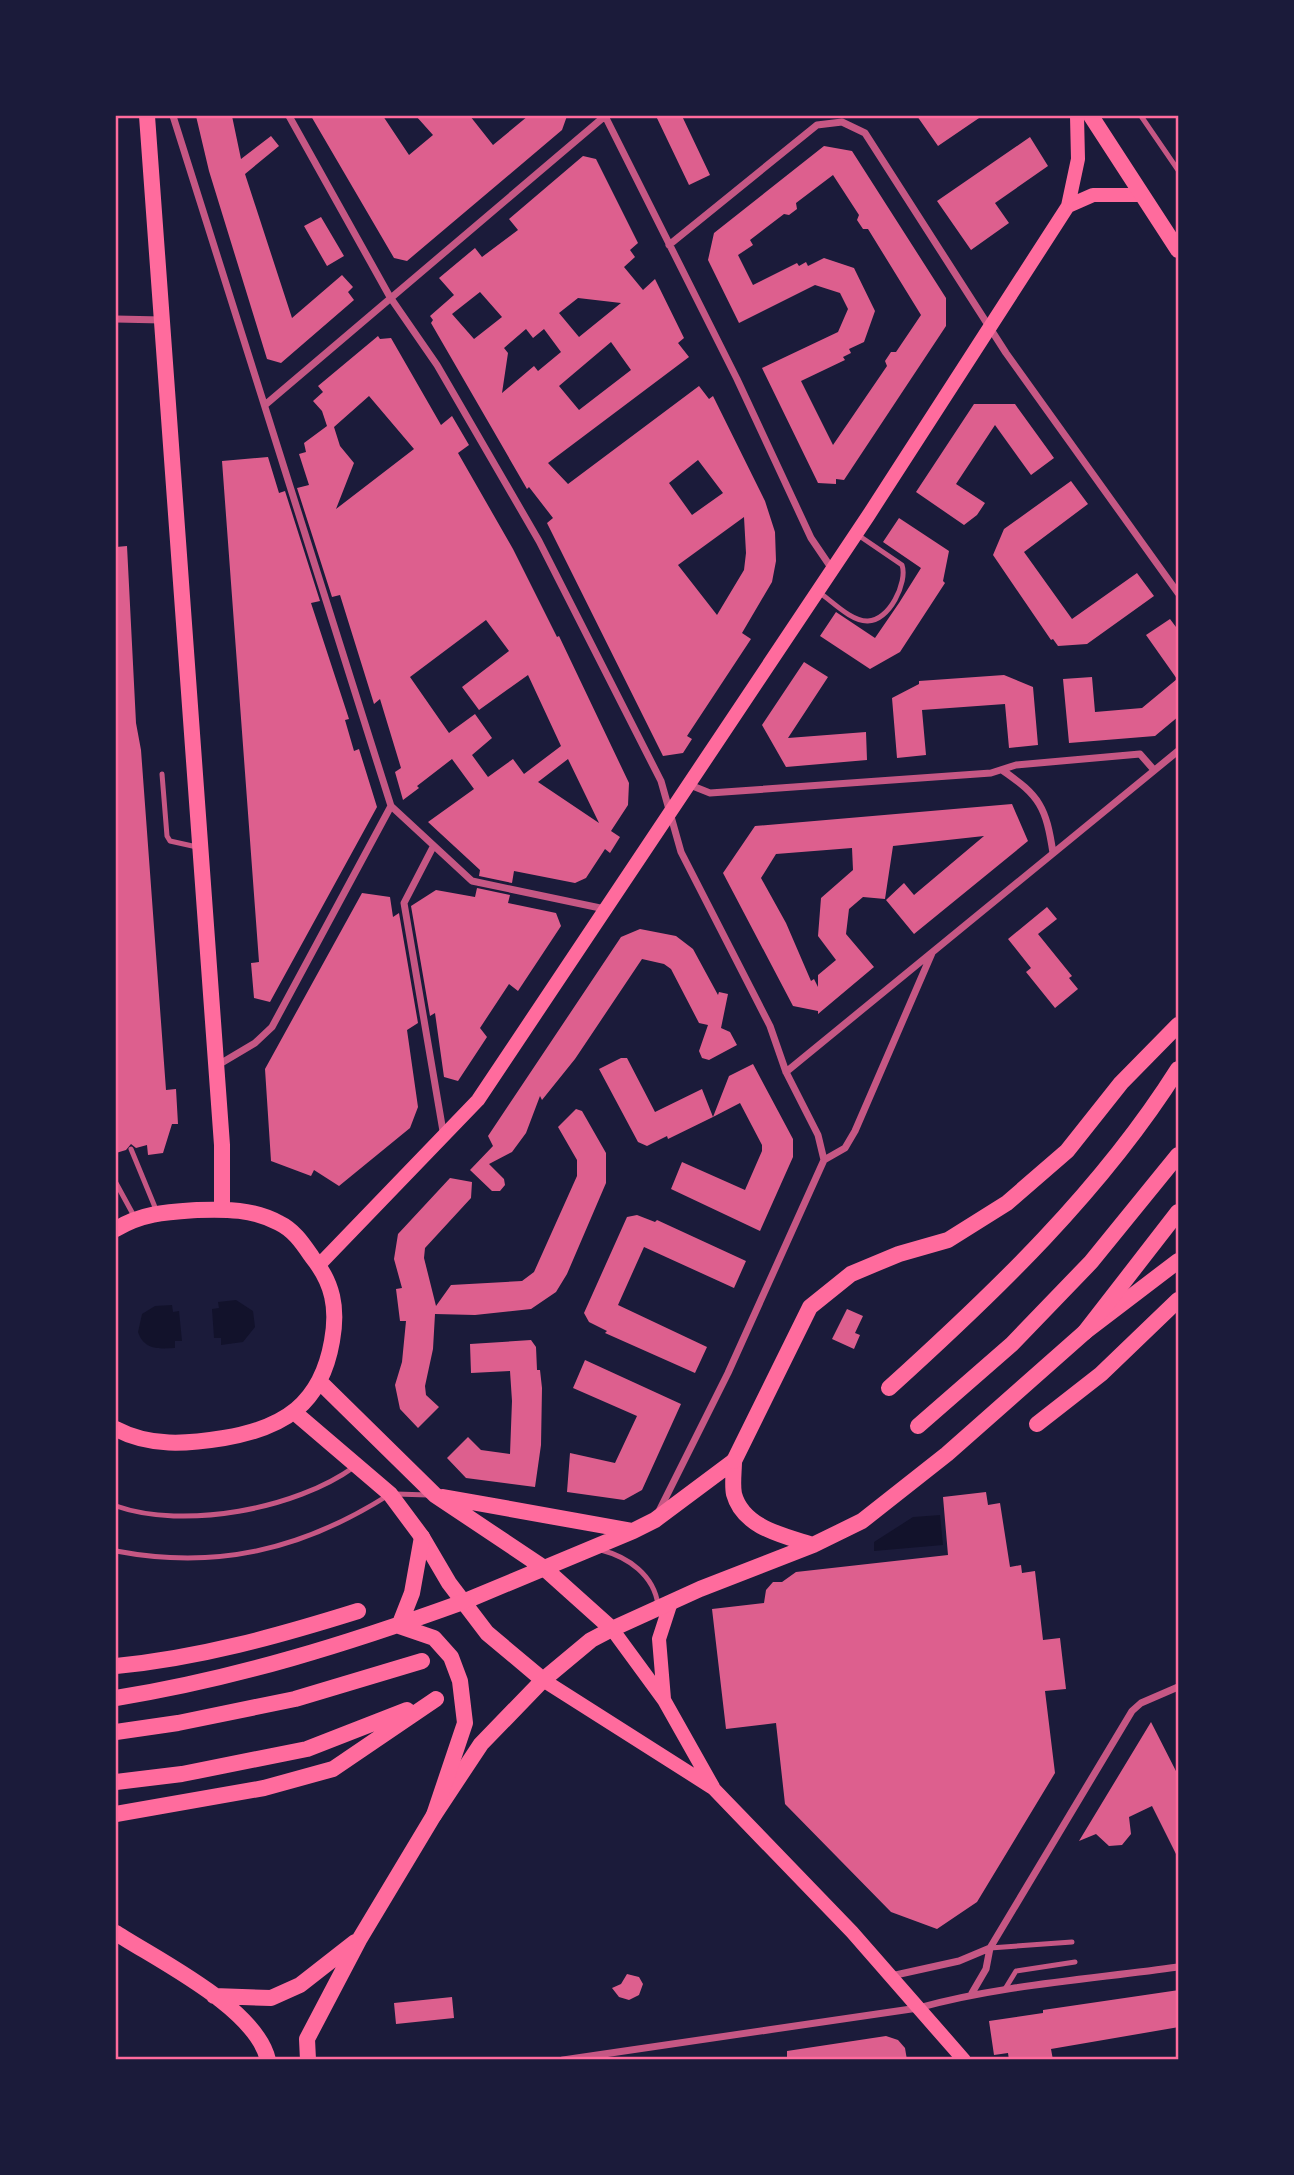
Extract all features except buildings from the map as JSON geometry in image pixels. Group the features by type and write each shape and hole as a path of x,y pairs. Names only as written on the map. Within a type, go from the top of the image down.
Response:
{"main road":[{"path":"148,116 217,1066 222,1145 222,1209"},
{"path":"319,1265 478,1100 818,591 1068,206 1078,159 1077,116"},
{"path":"1091,116 1178,250"},
{"path":"1068,206 1093,195 1141,195"},
{"path":"813,1545 766,1530 746,1513 734,1495 734,1461 810,1307 851,1274 899,1254 948,1240 1007,1203 1068,1151 1121,1083 1178,1025"},
{"path":"888,1388 981,1305 1055,1228 1158,1102 1178,1069"},
{"path":"918,1426 1021,1335 1091,1262 1178,1155"},
{"path":"116,1429 132,1438 153,1442 188,1442 265,1429 294,1412 320,1382 328,1360 336,1306 331,1286 319,1265 296,1236 281,1224 250,1212 222,1209 157,1212 117,1227"},
{"path":"1085,1332 1178,1212"},
{"path":"308,2060 307,2039 359,1940 434,1815 481,1744 543,1680 591,1640 612,1629 813,1545 862,1521 947,1454 1085,1332 1178,1261"},
{"path":"1037,1424 1101,1374 1178,1300"},
{"path":"320,1382 435,1496 544,1568 612,1629 664,1700 713,1788"},
{"path":"294,1412 390,1494 487,1633 543,1680 713,1788 891,1976 964,2060"},
{"path":"116,1698 173,1689 274,1664 399,1626 463,1602 655,1520 734,1461"},
{"path":"435,1496 633,1531"},
{"path":"399,1626 412,1593 422,1537"},
{"path":"664,1700 659,1639 665,1605"},
{"path":"116,1666 169,1661 263,1641 358,1611"},
{"path":"399,1626 434,1638 451,1657 460,1681 465,1723 434,1815"},
{"path":"116,1732 178,1723 295,1699 422,1661"},
{"path":"116,1783 182,1774 307,1749 436,1699 333,1769 264,1788 116,1814"},
{"path":"116,1933 214,1996 247,2023 265,2045 268,2060"},
{"path":"214,1996 271,1998 300,1984 359,1940"}],"street":[{"path":"173,116 391,806 472,881 605,909"},
{"path":"289,116 390,298 437,365 539,541 660,781 681,852 770,1026 786,1072 818,1135 824,1160"},
{"path":"265,405 605,116 811,538 832,569"},
{"path":"669,245 817,125 842,122 865,133 1006,353 1178,593"},
{"path":"116,319 163,320"},
{"path":"786,1072 1178,751"},
{"path":"689,784 710,793 991,773 1016,765 1140,754 1154,770"},
{"path":"1002,770 1032,791 1044,808 1053,853"},
{"path":"217,1066 255,1043 272,1027 391,806"},
{"path":"433,846 404,903 444,1137"},
{"path":"655,1520 729,1373 824,1160 845,1148 855,1130 932,953"},
{"path":"972,1993 986,1969 990,1948 1132,1711 1141,1703 1171,1693 1178,1687"},
{"path":"891,1976 958,1961 990,1948"},
{"path":"563,2060 918,2008 972,1993 1003,1992 1178,1967"}],"lane":[{"path":"1141,116 1178,170"},
{"path":"818,591 853,617 866,622 875,620 888,608 902,586 905,573 902,565 856,533"},
{"path":"162,774 167,836 170,841 201,848"},
{"path":"131,1149 157,1212"},
{"path":"116,1182 135,1219"},
{"path":"116,1507 179,1517 218,1515 337,1480 356,1466"},
{"path":"116,1552 150,1558 203,1559 274,1549 351,1518 390,1494 435,1496"},
{"path":"594,1548 614,1553 645,1572 657,1597 665,1605"},
{"path":"645,1572 651,1566"},
{"path":"990,1948 1072,1942"},
{"path":"1003,1992 1016,1972 1075,1962"}],"shaded area":[{"path":"236,1300 253,1311 255,1327 243,1342 221,1345 221,1338 214,1338 212,1309 219,1308 218,1302"},
{"path":"172,1305 173,1312 179,1311 182,1341 175,1341 175,1348 148,1345 138,1332 142,1314 155,1306"},
{"path":"940,1515 943,1545 874,1551 874,1542 913,1517"}]}
